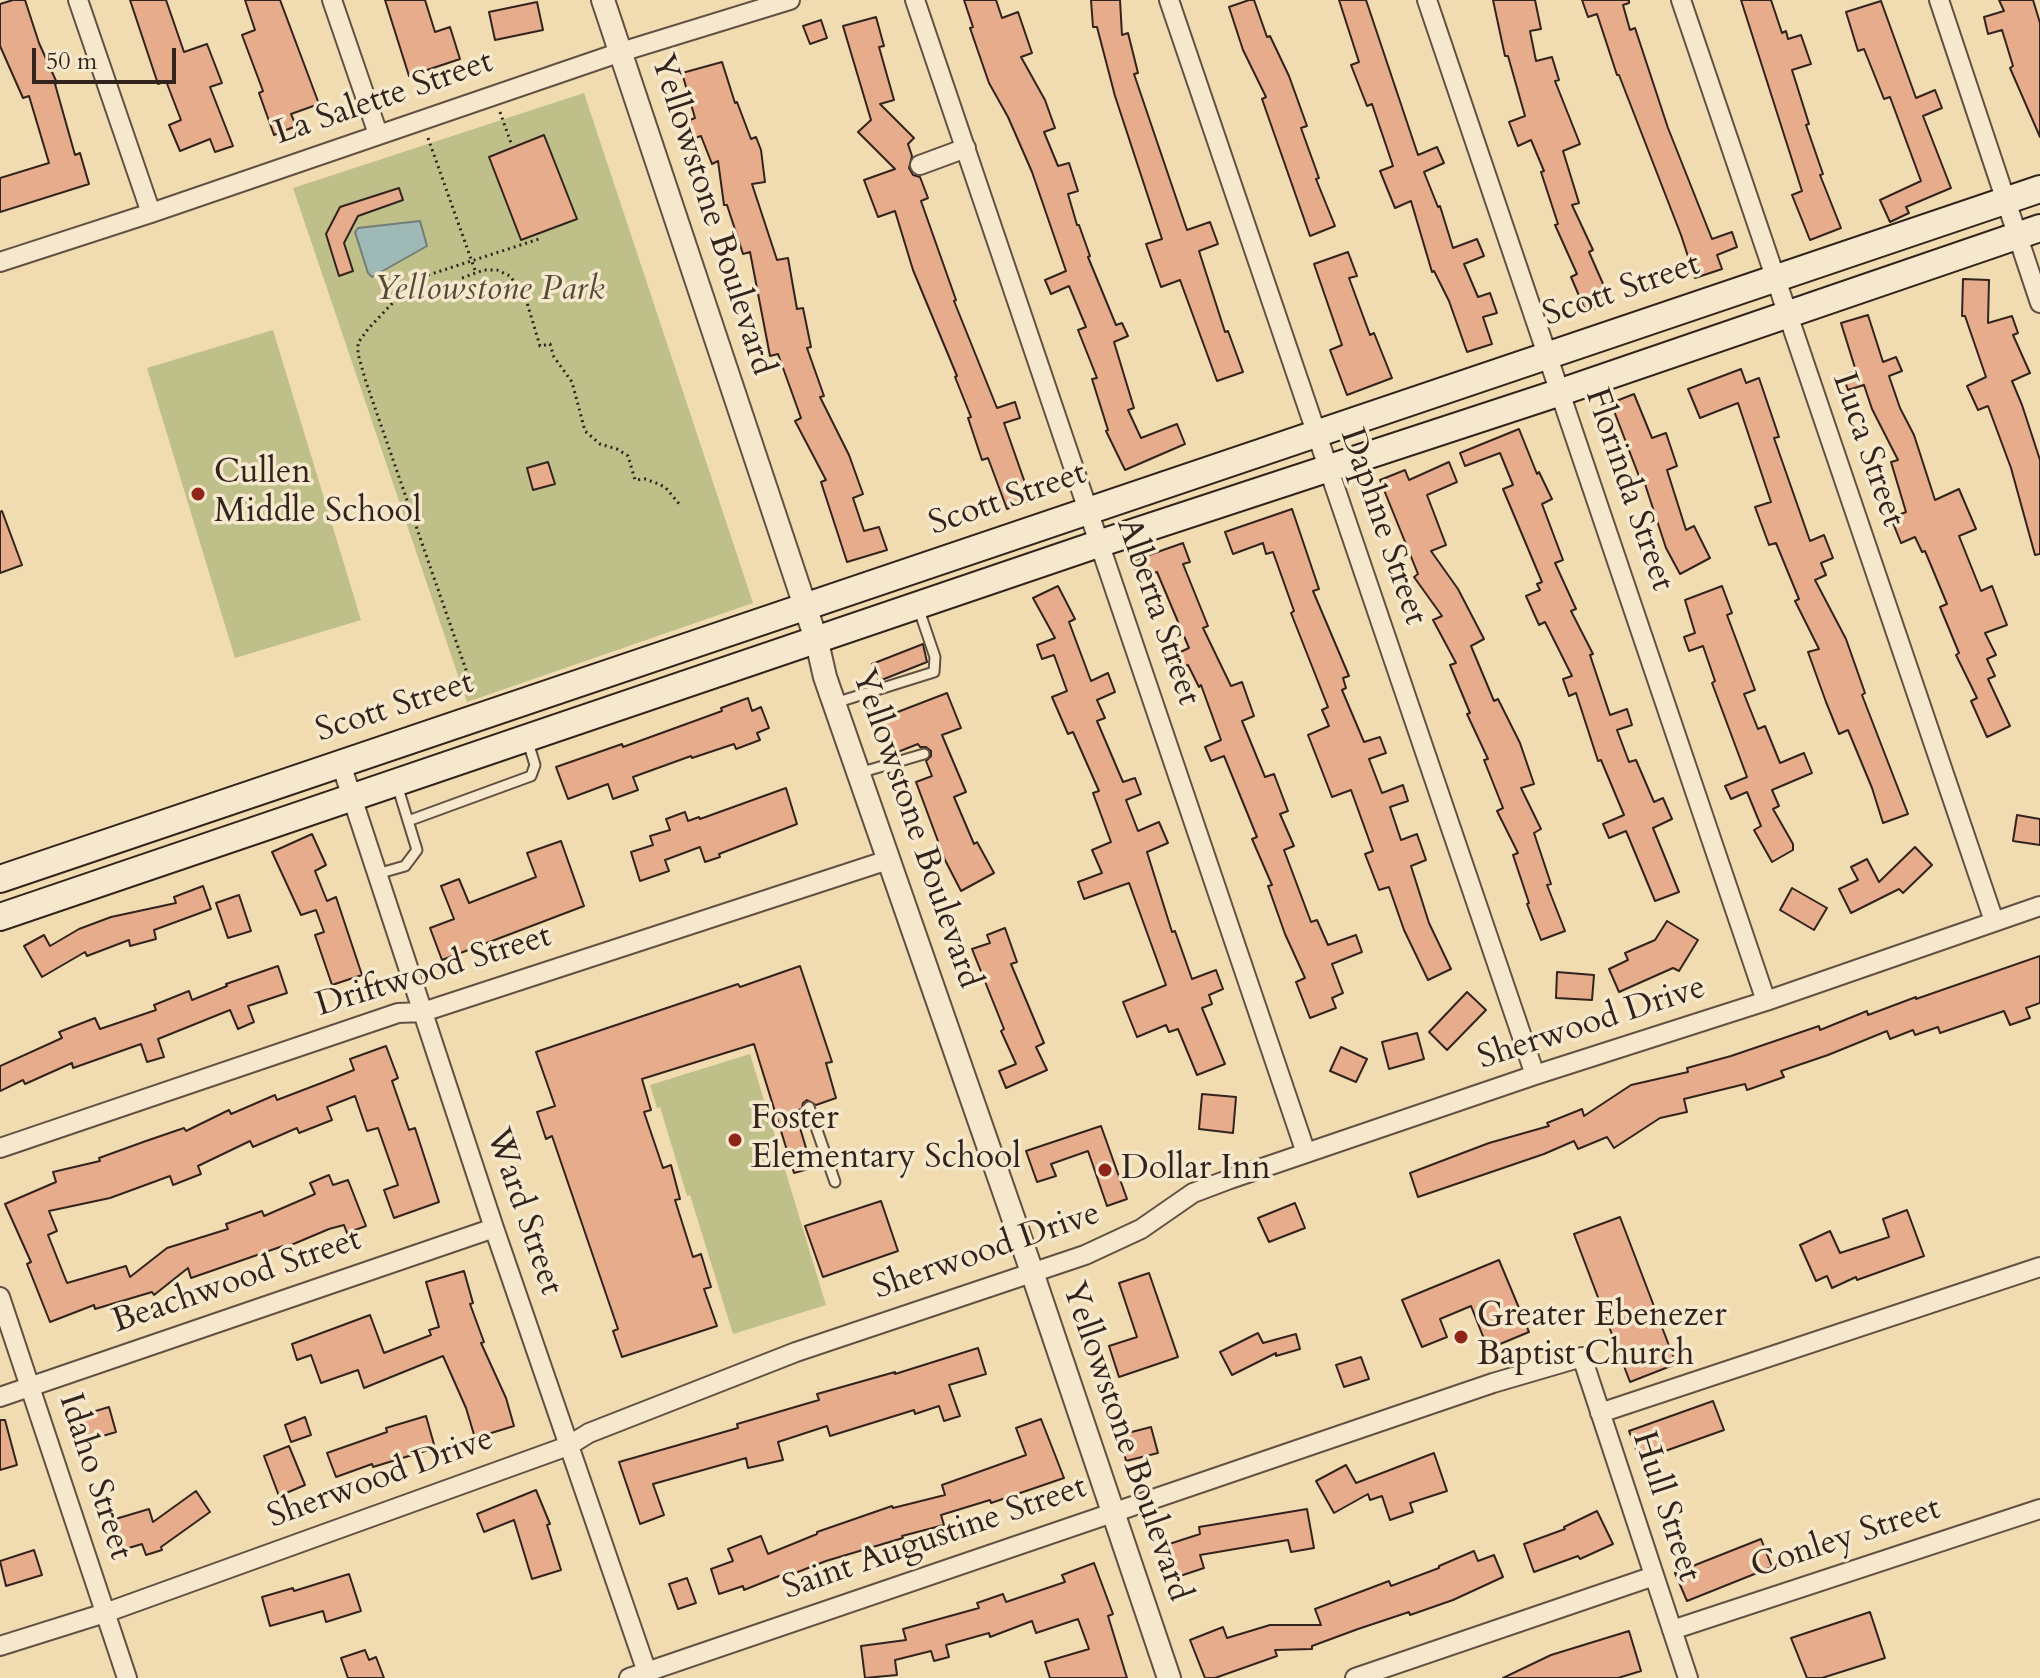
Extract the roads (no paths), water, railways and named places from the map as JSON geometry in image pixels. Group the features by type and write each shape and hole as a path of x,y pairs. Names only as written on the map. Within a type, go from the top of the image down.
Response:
{"main road":[{"name":"Scott Street","path":"0,879 2040,189"},
{"name":"Scott Street","path":"0,917 2029,232"},
{"path":"525,702 531,738"}],"street":[{"path":"78,0 151,213"},
{"path":"332,0 378,134"},
{"name":"Yellowstone Boulevard","path":"603,0 806,608 834,703 1169,1678"},
{"name":"La Salette Street","path":"0,262 621,52 790,0"},
{"name":"Alberta Street","path":"915,0 1306,1153"},
{"name":"Daphne Street","path":"1169,0 1535,1075"},
{"name":"Florinda Street","path":"1427,0 1766,1001"},
{"name":"Luca Street","path":"1681,0 1994,921"},
{"path":"1939,0 2006,200 2029,232 2040,303"},
{"path":"920,165 966,148"},
{"name":"Ward Street","path":"341,764 568,1446 641,1676"},
{"name":"Driftwood Street","path":"0,1148 398,1013 423,1012 888,860"},
{"name":"Sherwood Drive","path":"0,1646 105,1613 568,1446 589,1433 796,1352 1085,1255 1141,1229 1193,1193 2040,906"},
{"name":"Beachwood Street","path":"0,1397 494,1228"},
{"path":"1600,1413 2040,1267"},
{"name":"Idaho Street","path":"0,1297 127,1678"},
{"name":"Hull Street","path":"1582,1357 1688,1678"},
{"name":"Saint Augustine Street","path":"641,1676 1112,1512 1478,1388 1582,1357"},
{"name":"Conley Street","path":"1672,1630 2040,1509"},
{"path":"1355,1678 1654,1576"}],"lane":[{"path":"834,703 934,672 935,657 918,607"},
{"path":"408,821 531,776 535,765 531,738"},
{"path":"859,773 924,754"},
{"path":"377,874 405,866 417,850 397,783"},
{"path":"809,1107 835,1182"}],"water":[{"path":"420,221 427,246 372,277 355,232 358,228"}],"place":[{"name":"Cullen Middle School","path":"198,494"},
{"name":"Foster Elementary School","path":"735,1140"},
{"name":"Dollar Inn","path":"1105,1170"},
{"name":"Greater Ebenezer Baptist Church","path":"1461,1337"}],"park label":[{"name":"Yellowstone Park","path":"489,291"}]}
